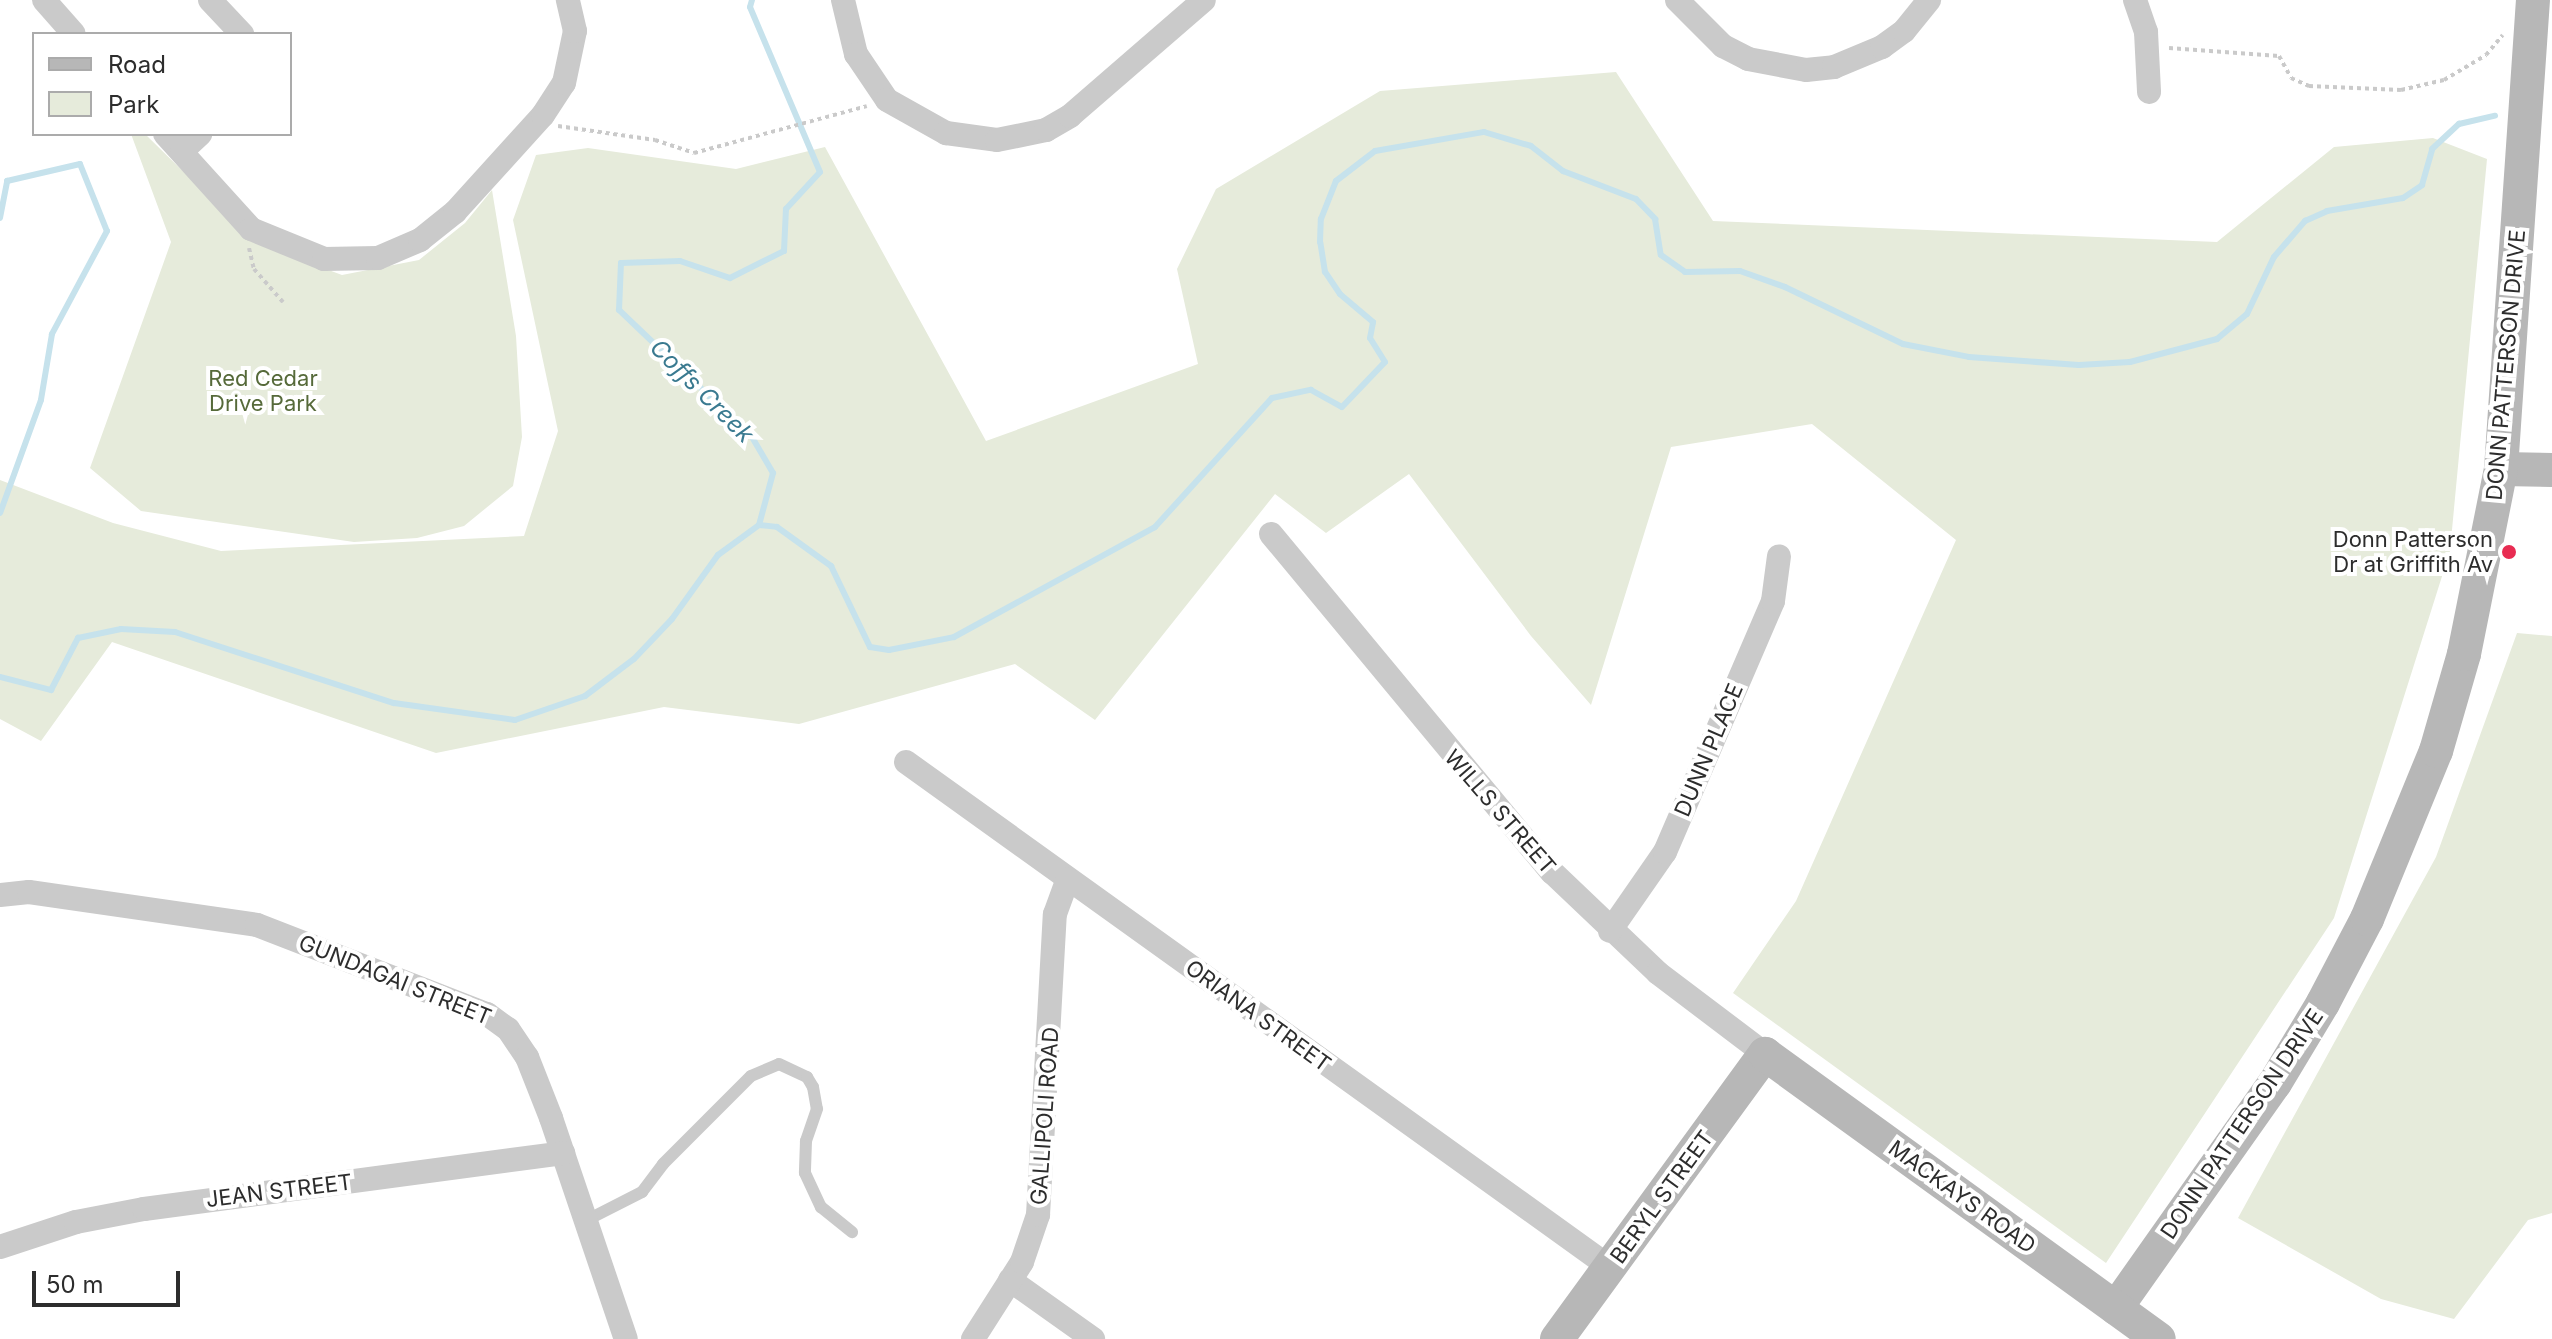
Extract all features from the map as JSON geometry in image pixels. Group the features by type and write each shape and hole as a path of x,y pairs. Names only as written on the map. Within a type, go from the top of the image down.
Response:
{"main road":[{"name":"DONN PATTERSON DRIVE","path":"2116,1308 2275,1083 2367,919 2436,751 2464,654 2501,469 2533,0"},
{"path":"2501,469 2552,470"},
{"name":"MACKAYS ROAD","path":"1765,1054 2159,1339"},
{"name":"BERYL STREET","path":"1557,1339 1765,1054"}],"street":[{"path":"44,0 72,32"},
{"path":"210,0 240,32"},
{"path":"194,136 174,143 259,233 324,259 378,258 420,240 455,212 543,115 564,83 575,31 568,0"},
{"path":"843,0 856,54 887,100 946,133 997,140 1046,130 1070,116 1204,0"},
{"path":"1677,0 1723,46 1748,59 1806,70 1834,67 1882,47 1904,31 1929,0"},
{"path":"2135,0 2146,47 2149,92"},
{"name":"WILLS STREET","path":"1271,534 1511,828 1610,931 1765,1054"},
{"name":"DUNN PLACE","path":"1610,931 1665,852 1773,601 1779,556"},
{"name":"ORIANA STREET","path":"906,762 1611,1268"},
{"name":"GALLIPOLI ROAD","path":"973,1339 1030,1243 1043,1187 1055,914 1068,879"},
{"name":"GUNDAGAI STREET","path":"0,895 29,892 257,925 487,1014 508,1029 527,1057 587,1220 626,1339"},
{"name":"JEAN STREET","path":"0,1247 76,1222 144,1209 563,1153"},
{"path":"1010,1280 1093,1339"}],"lane":[{"path":"587,1220 642,1192 663,1164 751,1076 779,1064 807,1077 813,1087 817,1109 806,1141 805,1173 821,1207 852,1232"}],"path":[{"path":"2146,47 2279,56 2291,78 2309,86 2401,90 2444,80 2486,55 2505,33"},
{"path":"543,115 565,129 655,140 694,153 844,113"},
{"path":"259,233 248,257 283,302"}],"green space":[{"path":"1616,72 1713,221 2217,242 2334,147 2433,138 2487,159 2450,551 2334,918 2106,1263 1733,993 1796,901 1956,540 1812,424 1671,447 1591,705 1531,636 1409,474 1326,533 1275,494 1095,720 1015,664 799,724 664,707 436,753 112,642 41,741 0,719 0,480 113,523 221,551 524,536 558,431 513,220 536,155 588,148 736,169 825,147 986,441 1198,364 1177,269 1216,189 1380,91"},
{"name":"Red Cedar Drive Park","path":"132,136 147,136 256,243 342,275 419,260 465,223 492,190 516,336 522,437 513,486 464,526 417,538 354,542 141,511 90,468 171,242"},
{"path":"2517,633 2552,636 2552,1213 2528,1220 2454,1319 2381,1299 2238,1218 2436,857"}],"waterway":[{"name":"Coffs Creek","path":"0,677 51,690 78,638 121,629 175,632 394,703 515,720 585,696 634,659 672,619 718,555 759,525 773,473 752,437 619,310 621,263 680,261 730,278 784,251 786,209 820,172 750,7 752,0"},
{"path":"759,525 777,527 831,566 870,647 889,650 954,637 1155,527 1272,398 1311,390 1342,407 1385,362 1370,338 1373,322 1340,294 1325,272 1320,242 1321,219 1336,181 1375,151 1484,132 1531,146 1563,171 1636,199 1655,219 1661,255 1685,272 1740,271 1785,287 1903,344 1969,357 2079,365 2130,362 2217,339 2247,314 2274,257 2305,221 2327,211 2403,198 2422,185 2432,149 2459,124 2495,116"},
{"name":"Coffs Creek","path":"0,218 7,181 80,164 107,231 52,334 41,400 0,513"}],"place":[{"name":"Donn Patterson Dr at Griffith Av","path":"2509,552"}]}
